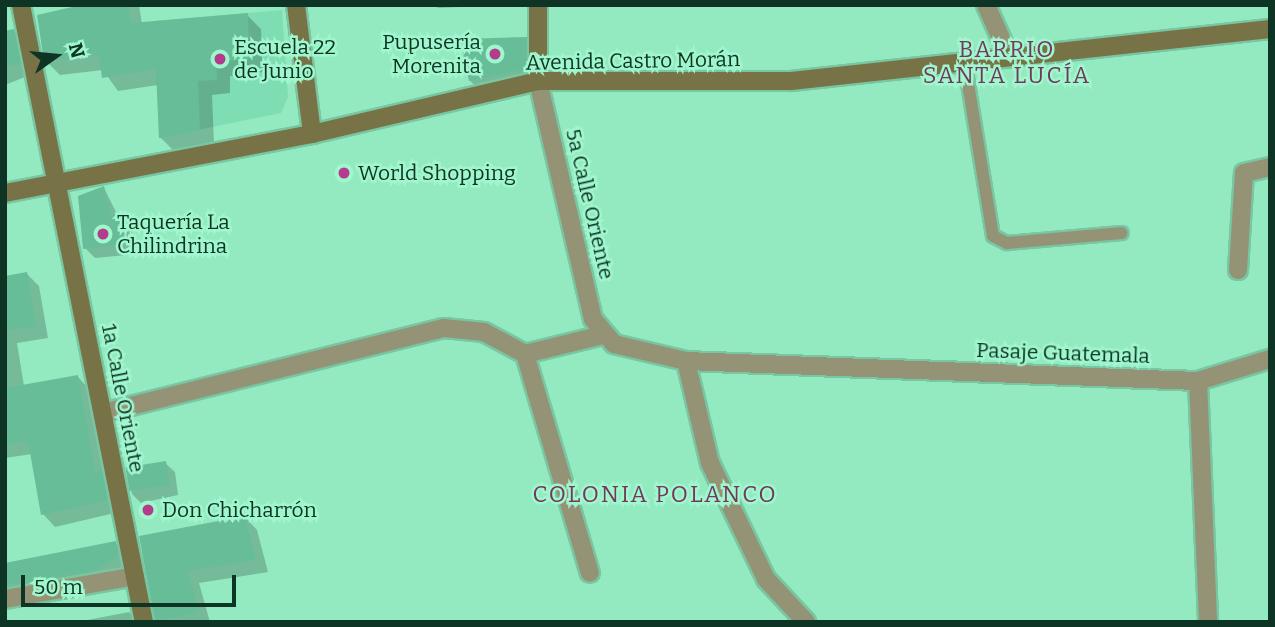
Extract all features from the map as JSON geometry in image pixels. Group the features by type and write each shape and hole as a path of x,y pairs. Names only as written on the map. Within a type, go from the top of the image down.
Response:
{"main road":[{"name":"1a Calle Oriente","path":"21,5 144,622"},
{"path":"296,5 312,134"},
{"path":"538,5 538,81"},
{"name":"Avenida Castro Morán","path":"5,193 312,134 538,81 791,81 1008,54 1270,29"}],"street":[{"path":"986,5 1008,54"},
{"name":"5a Calle Oriente","path":"538,81 593,319 603,335"},
{"path":"1238,270 1244,173 1270,167"},
{"path":"103,413 444,328 484,332 525,354 603,335"},
{"name":"Pasaje Guatemala","path":"603,335 686,361 1198,381 1270,359"},
{"path":"525,354 590,573"},
{"path":"686,361 710,463 766,579 806,622"},
{"path":"1198,381 1208,622"},
{"path":"5,598 135,576"}],"lane":[{"path":"964,59 993,236 1007,243 1122,233"}],"shaded area":[{"name":"Escuela 22 de Junio","path":"282,10 288,97 281,113 159,138 154,21"}],"building":[{"path":"81,5 128,5 131,23 248,13 249,59 216,62 217,80 198,81 200,130 159,138 156,69 102,78 99,55 44,61 37,15"},
{"path":"14,29 21,64 5,66 5,31"},
{"name":"Pupusería Morenita","path":"527,37 526,69 469,81 460,39"},
{"path":"104,186 111,216 121,213 129,244 83,249 78,196"},
{"path":"27,272 36,326 5,331 5,276"},
{"path":"78,375 95,472 102,471 108,500 41,515 28,441 5,444 5,388"},
{"path":"166,461 170,485 129,491 126,467"},
{"path":"245,516 256,560 188,571 199,612 155,622 139,536"},
{"path":"116,541 119,556 94,571 5,585 5,563"}],"place":[{"name":"Pupusería Morenita","path":"495,54"},
{"name":"Escuela 22 de Junio","path":"220,59"},
{"name":"World Shopping","path":"344,173"},
{"name":"Taquería La Chilindrina","path":"103,234"},
{"name":"Don Chicharrón","path":"148,510"}],"district":[{"name":"BARRIO SANTA LUCÍA","path":"1007,62"},
{"name":"COLONIA POLANCO","path":"655,494"}]}
